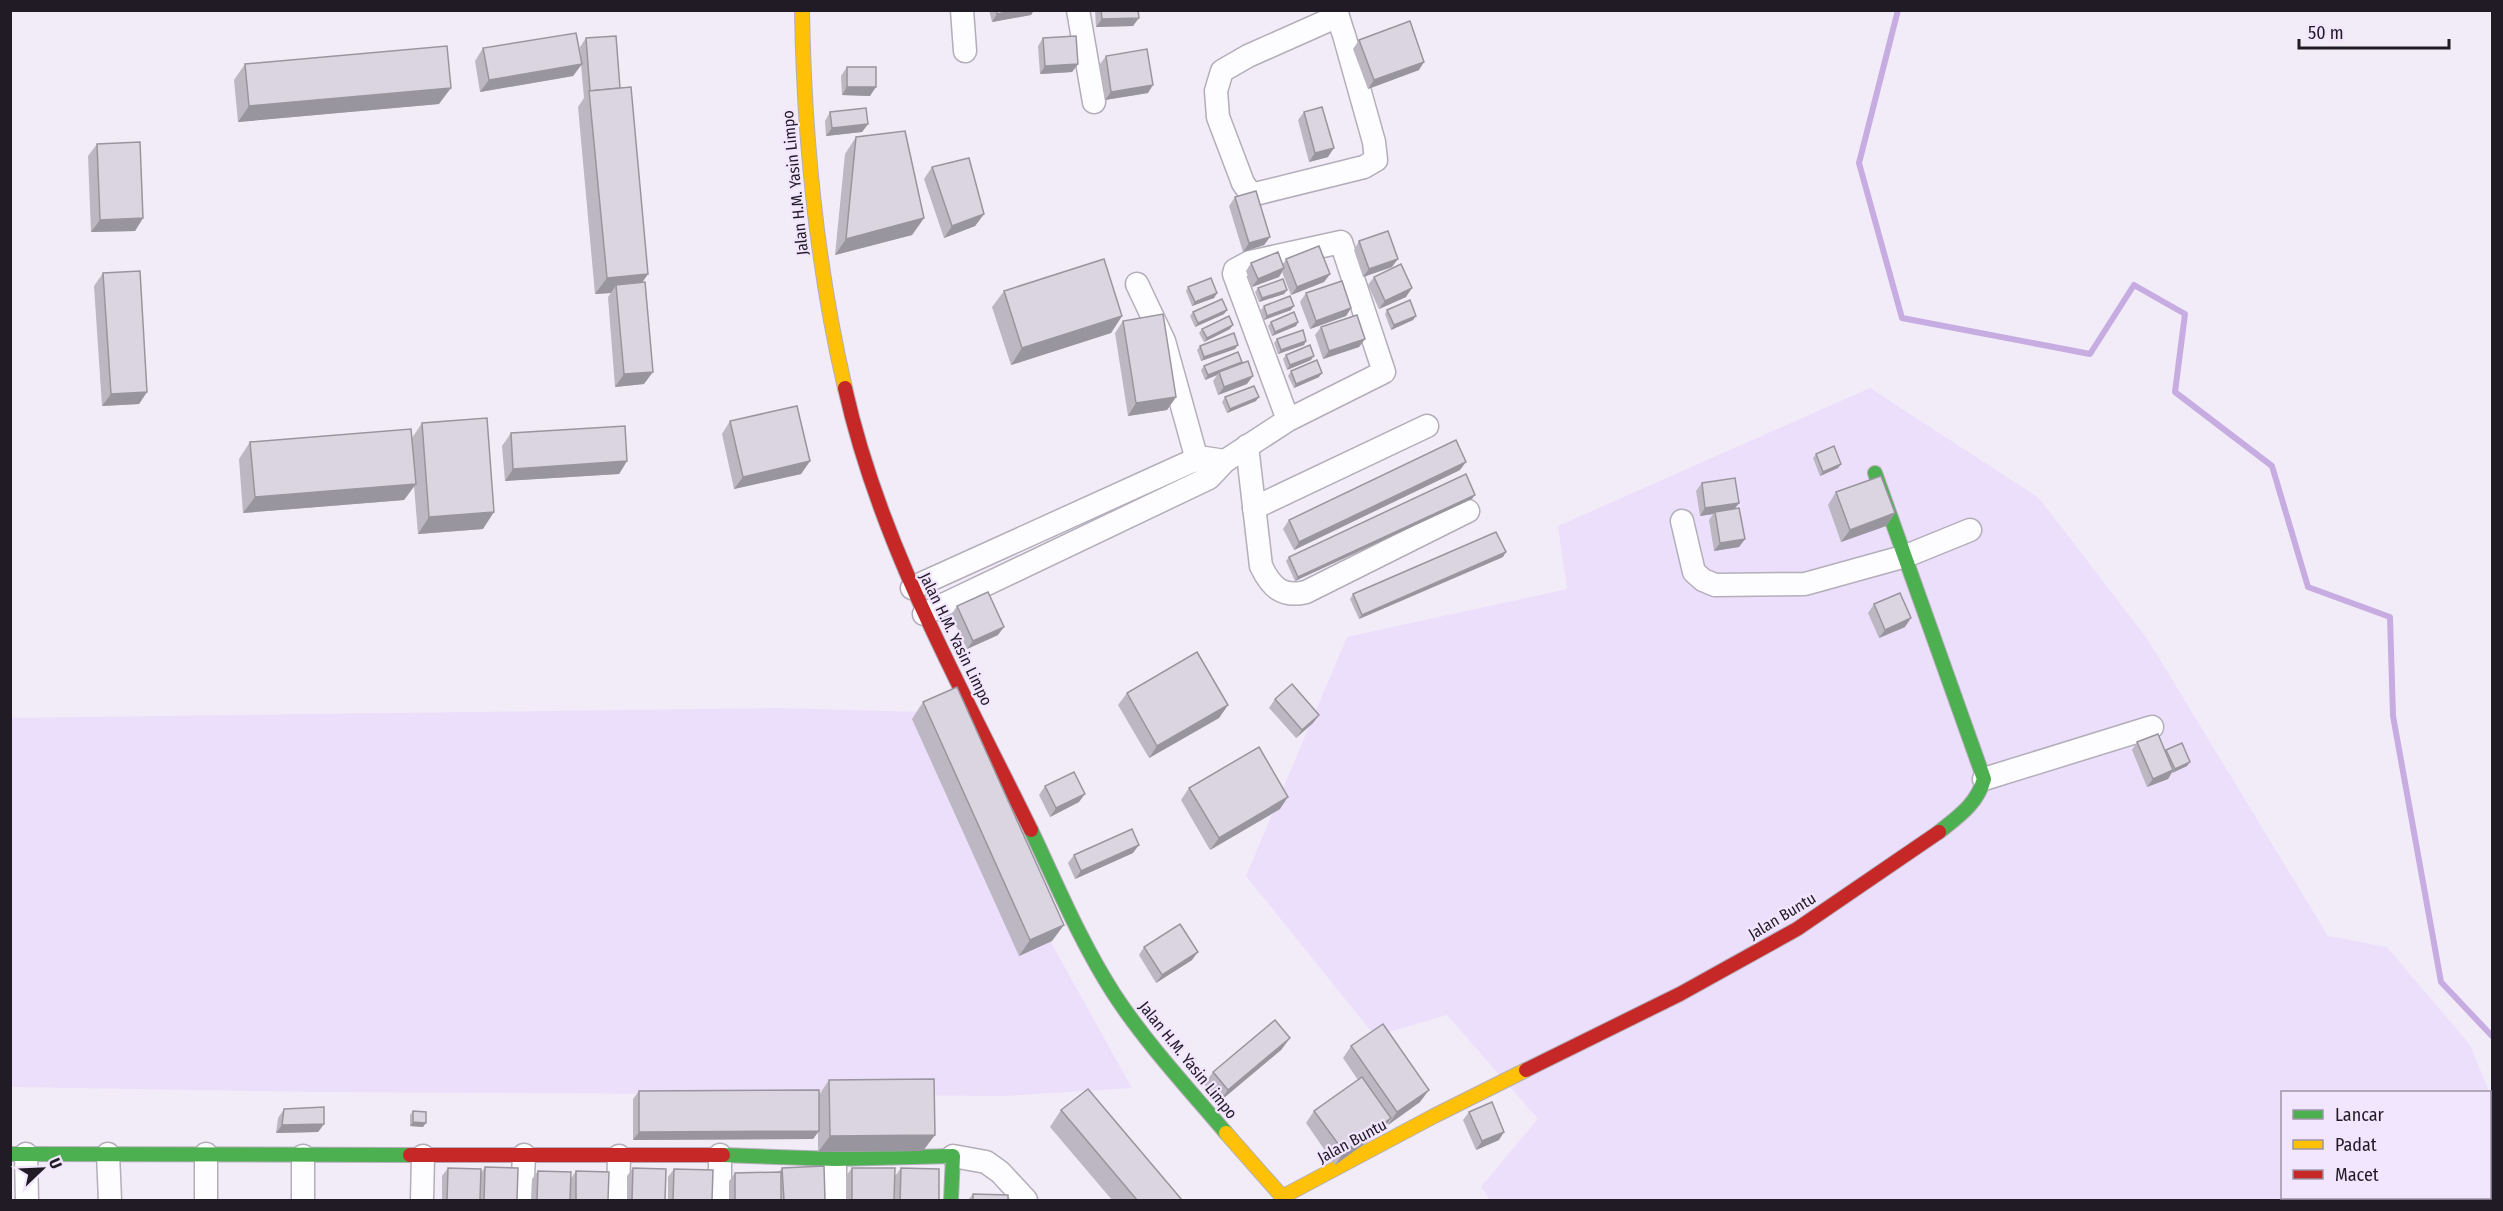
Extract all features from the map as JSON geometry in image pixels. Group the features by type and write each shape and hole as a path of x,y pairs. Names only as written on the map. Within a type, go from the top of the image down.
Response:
{"street":[{"name":"Jalan H.M. Yasin Limpo","path":"802,10 806,157 829,317 865,463 912,588 1089,951 1114,994 1209,1113 1283,1199"},
{"path":"962,10 965,51"},
{"path":"1078,10 1094,102"},
{"path":"1337,13 1374,141 1376,160 1364,167 1255,194 1251,193 1243,183 1218,117 1216,91 1222,71 1337,13"},
{"path":"924,614 1209,478 1225,461 1288,420 1384,372 1341,242 1250,262 1235,270 1234,274 1288,420"},
{"path":"1137,284 1164,341 1197,460"},
{"path":"1254,508 1427,426"},
{"path":"1247,446 1261,566 1274,587 1283,594 1296,595 1306,592 1468,511"},
{"path":"912,588 1197,460 1205,458 1225,461"},
{"path":"1875,473 1984,779 2152,727"},
{"path":"1682,521 1694,572 1703,580 1715,585 1805,584 1906,556 1970,530"},
{"name":"Jalan Buntu","path":"1283,1199 1434,1116 1680,994 1797,929 1929,840 1956,819 1972,805 1980,793 1984,779"},
{"path":"27,1200 18,1154 720,1155 835,1159 953,1156 986,1162 1000,1172 1026,1200"},
{"path":"108,1154 110,1200"},
{"path":"206,1154 206,1200"},
{"path":"522,1200 524,1155"},
{"path":"720,1155 720,1200"},
{"path":"303,1156 303,1200"},
{"path":"422,1200 423,1156"},
{"path":"618,1200 619,1156"},
{"path":"951,1200 953,1156"},
{"path":"835,1159 835,1200"}],"shaded area":[{"path":"1870,388 2039,498 2148,640 2328,936 2387,947 2470,1045 2490,1091 2281,1091 2281,1199 2491,1199 2491,1096 2492,1200 1490,1200 1481,1187 1538,1119 1447,1015 1375,1036 1246,876 1347,637 1567,589 1558,526"},
{"path":"777,708 923,712 1132,1088 1005,1096 318,1092 11,1087 11,718"}],"building":[{"path":"997,10 1016,10 997,14"},
{"path":"1101,10 1138,10 1139,18 1102,19"},
{"path":"1410,21 1424,62 1374,80 1359,40"},
{"path":"576,33 582,64 489,80 483,48"},
{"path":"616,36 620,88 590,91 586,38"},
{"path":"1076,36 1078,64 1045,66 1043,38"},
{"path":"447,46 451,88 249,106 245,64"},
{"path":"1147,49 1153,85 1111,92 1106,56"},
{"path":"847,67 876,67 876,87 847,87"},
{"path":"631,87 648,274 607,278 589,91"},
{"path":"1322,107 1334,148 1315,153 1304,112"},
{"path":"866,108 868,124 832,128 830,112"},
{"path":"905,131 924,218 846,239 856,137"},
{"path":"140,142 143,218 100,220 97,144"},
{"path":"969,158 984,214 952,226 932,167"},
{"path":"1256,191 1270,237 1249,243 1235,197"},
{"path":"1388,231 1398,259 1369,269 1359,241"},
{"path":"1319,246 1330,274 1297,287 1286,259"},
{"path":"1278,252 1284,268 1258,279 1251,263"},
{"path":"1104,259 1122,316 1022,348 1004,291"},
{"path":"1401,264 1412,288 1385,301 1374,277"},
{"path":"140,271 147,392 111,394 103,273"},
{"path":"1211,278 1217,293 1195,302 1188,287"},
{"path":"1283,279 1287,290 1262,298 1258,288"},
{"path":"1342,281 1351,308 1316,321 1306,293"},
{"path":"645,282 653,372 624,374 616,285"},
{"path":"1290,296 1294,306 1267,316 1264,306"},
{"path":"1222,299 1227,310 1198,323 1193,312"},
{"path":"1410,300 1416,316 1394,325 1387,310"},
{"path":"1294,312 1298,322 1275,332 1271,322"},
{"path":"1163,314 1176,397 1136,403 1123,321"},
{"path":"1357,315 1365,339 1329,351 1321,327"},
{"path":"1229,316 1233,325 1207,338 1202,329"},
{"path":"1303,330 1306,341 1281,350 1277,339"},
{"path":"1234,333 1238,345 1204,357 1200,346"},
{"path":"1310,345 1314,356 1290,365 1286,355"},
{"path":"1238,352 1242,362 1208,375 1204,366"},
{"path":"1317,360 1322,373 1296,384 1291,371"},
{"path":"1248,361 1253,376 1224,387 1219,372"},
{"path":"1254,386 1259,397 1230,409 1225,397"},
{"path":"797,406 810,461 743,477 730,421"},
{"path":"487,418 494,512 429,517 422,423"},
{"path":"625,426 627,461 513,469 511,433"},
{"path":"411,429 416,484 255,497 250,442"},
{"path":"1456,440 1466,462 1299,542 1289,520"},
{"path":"1834,446 1841,464 1823,472 1816,454"},
{"path":"1466,474 1475,495 1298,577 1289,557"},
{"path":"1881,476 1895,513 1850,530 1836,492"},
{"path":"1735,478 1739,503 1705,508 1702,483"},
{"path":"1739,508 1745,539 1720,543 1715,512"},
{"path":"1496,532 1506,552 1362,615 1353,594"},
{"path":"988,592 1004,627 973,641 957,606"},
{"path":"1900,593 1911,618 1885,630 1874,604"},
{"path":"1197,652 1228,705 1157,746 1127,693"},
{"path":"1292,684 1319,715 1302,730 1275,699"},
{"path":"957,687 1064,925 1030,940 923,702"},
{"path":"2158,734 2173,770 2153,779 2137,742"},
{"path":"2182,743 2190,762 2175,769 2166,750"},
{"path":"1259,747 1288,797 1219,838 1189,788"},
{"path":"1074,772 1085,794 1056,808 1045,786"},
{"path":"1132,829 1139,845 1081,871 1074,855"},
{"path":"1180,924 1198,952 1162,975 1144,947"},
{"path":"1275,1020 1290,1038 1228,1090 1213,1072"},
{"path":"1383,1024 1429,1090 1397,1112 1351,1046"},
{"path":"1362,1077 1391,1118 1344,1152 1314,1111"},
{"path":"934,1079 935,1135 830,1136 829,1080"},
{"path":"1088,1089 1182,1200 1137,1200 1061,1110"},
{"path":"819,1090 819,1131 639,1132 639,1091"},
{"path":"1492,1102 1504,1132 1482,1141 1469,1112"},
{"path":"324,1107 324,1124 282,1125 284,1109"},
{"path":"413,1111 426,1112 426,1123 413,1122"},
{"path":"824,1166 825,1200 784,1200 782,1168"},
{"path":"485,1167 518,1168 517,1200 484,1200"},
{"path":"448,1168 481,1169 480,1200 447,1200"},
{"path":"633,1168 666,1169 665,1200 632,1200"},
{"path":"852,1168 895,1168 894,1200 852,1200"},
{"path":"901,1168 939,1169 939,1200 900,1200"},
{"path":"674,1169 713,1170 712,1200 673,1200"},
{"path":"538,1171 571,1172 570,1200 537,1200"},
{"path":"576,1171 609,1172 608,1200 576,1200"},
{"path":"781,1172 781,1200 735,1200 735,1173"},
{"path":"973,1194 1008,1195 1008,1200 973,1200"}],"waterway":[{"path":"1898,10 1859,163 1902,318 2090,354 2134,285 2185,314 2175,392 2272,466 2308,587 2390,617 2393,716 2441,982 2492,1036"}],"traffic: fast":[{"path":"1875,473 1984,779 1972,803 1939,832"},
{"path":"1031,830 1080,934 1114,994 1153,1048 1226,1133"},
{"path":"10,1154 410,1155"},
{"path":"723,1155 835,1159 953,1156 951,1200"}],"traffic: slow":[{"path":"802,10 805,105 813,200 826,294 845,388"},
{"path":"1282,1197 1526,1070"},
{"path":"1226,1133 1285,1200"}],"traffic: jam":[{"path":"845,388 860,446 901,559 951,669 1031,830"},
{"path":"1526,1070 1680,994 1797,929 1939,832"},
{"path":"410,1155 723,1155"}]}
